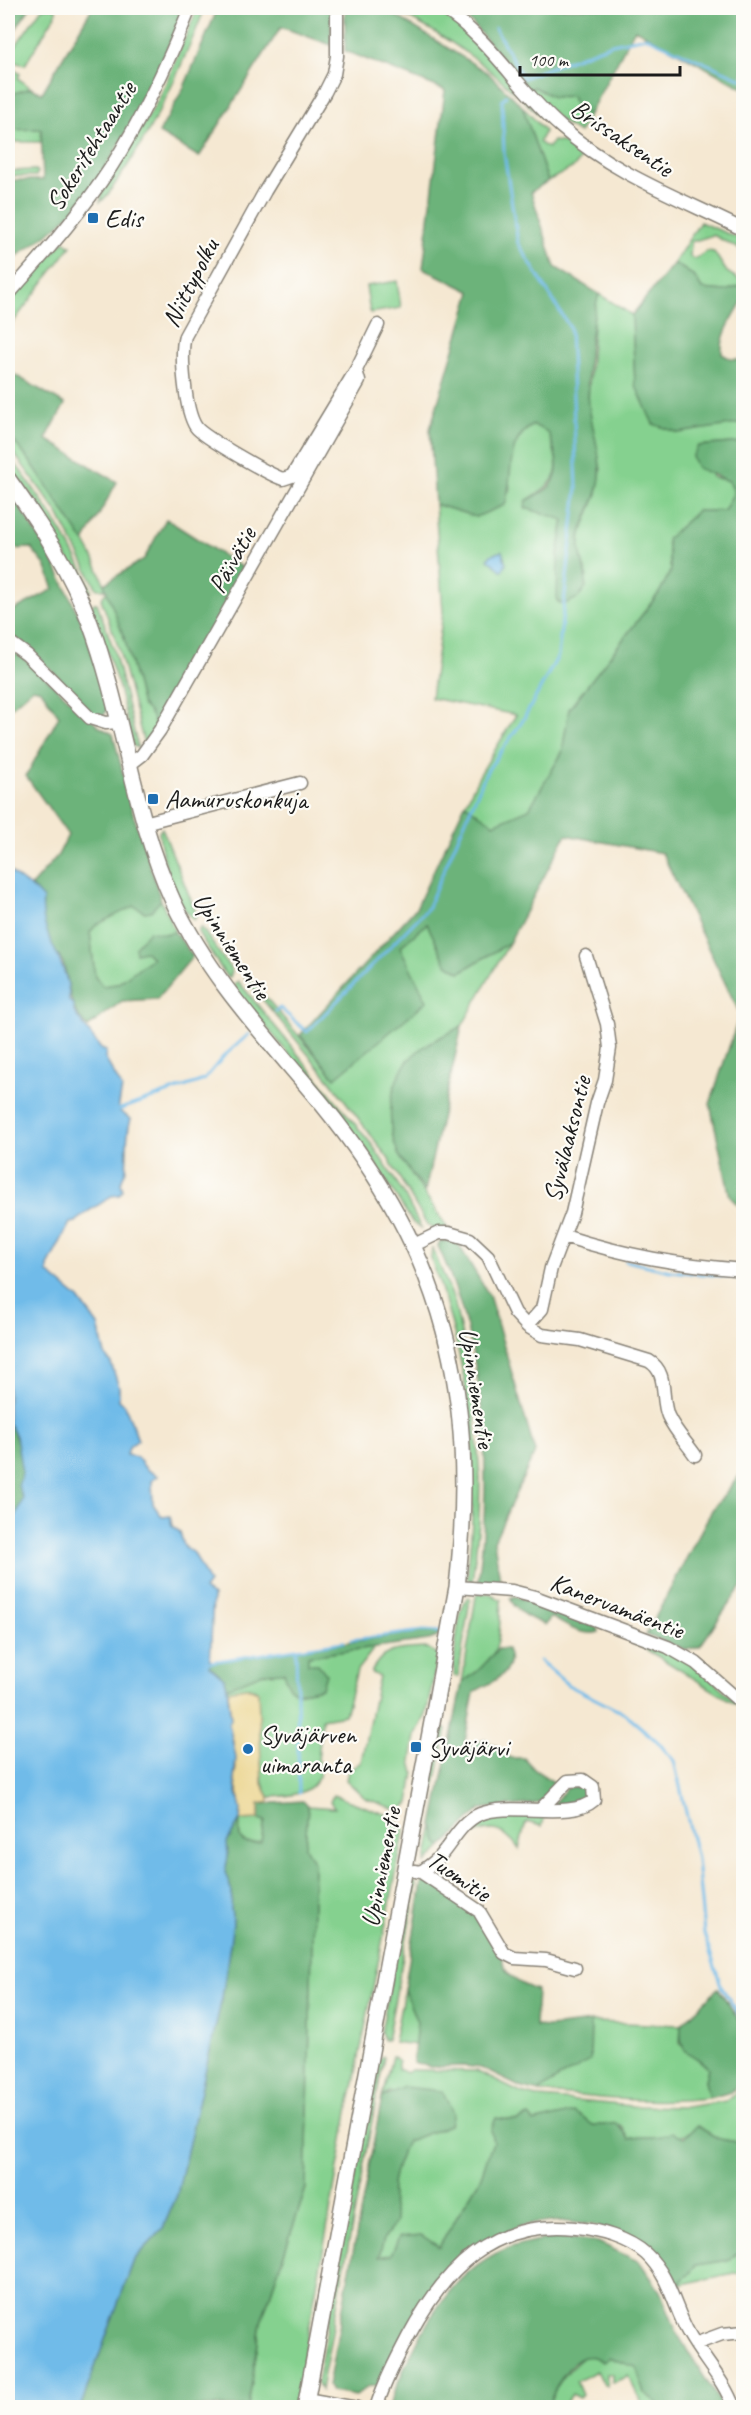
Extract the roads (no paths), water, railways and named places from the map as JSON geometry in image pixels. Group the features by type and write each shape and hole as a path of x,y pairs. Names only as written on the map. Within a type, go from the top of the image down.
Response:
{"main road":[{"name":"Upinniementie","path":"8,479 53,546 82,603 103,662 144,824 171,896 203,956 372,1170 414,1245 439,1309 456,1379 463,1430 465,1504 457,1587 305,2403"}],"street":[{"name":"Sokeritehtaantie","path":"8,295 62,234 110,168 156,87 190,8"},
{"name":"Niittypolku","path":"337,8 338,56 334,74 185,336 185,381 196,427 283,479 292,476 356,370 378,325"},
{"name":"Brissaksentie","path":"442,8 473,30 528,95 580,142 644,183 744,230"},
{"name":"Päivätie","path":"129,765 150,746 233,604 360,381 356,370"},
{"path":"8,641 27,655 90,718 106,723 118,722"},
{"path":"144,824 300,783"},
{"name":"Syvälaaksontie","path":"527,1326 542,1310 552,1268 579,1188 597,1103 605,1080 610,1048 607,1024 586,956"},
{"path":"414,1245 439,1233 449,1233 470,1239 488,1256 515,1313 527,1326 542,1335 580,1340 649,1361 657,1366 662,1377 664,1402 669,1417 695,1455"},
{"path":"564,1236 618,1253 656,1261 744,1270"},
{"name":"Kanervamäentie","path":"457,1587 524,1594 668,1647 696,1663 744,1705"},
{"path":"421,1872 438,1859 458,1832 480,1814 509,1809 541,1809"},
{"name":"Tuomitie","path":"405,1868 421,1872 479,1911 504,1953 514,1958 546,1960 575,1968"},
{"path":"376,2408 405,2344 448,2275 482,2248 508,2236 533,2229 560,2227 585,2229 613,2236 645,2253 660,2269 694,2344 727,2391 734,2408"},
{"path":"694,2344 722,2334 744,2332"},
{"path":"305,2403 357,2408"}],"water":[{"path":"502,551 506,564 502,571 488,559 491,555"},
{"path":"8,869 43,899 45,926 65,974 69,1001 74,1004 74,1012 101,1049 106,1051 105,1058 122,1088 118,1110 131,1119 127,1138 126,1169 121,1183 123,1190 119,1195 111,1196 76,1222 70,1223 48,1266 48,1273 79,1299 98,1325 105,1355 111,1363 119,1387 119,1400 125,1405 138,1440 130,1446 126,1455 137,1457 146,1469 158,1476 152,1481 153,1504 162,1517 170,1516 172,1526 180,1532 184,1546 194,1553 209,1583 204,1590 213,1596 210,1666 225,1679 227,1688 231,1719 229,1724 236,1758 234,1779 241,1809 240,1820 227,1842 228,1857 225,1872 232,1892 233,1923 222,1998 177,2195 162,2230 134,2260 80,2408 8,2407 8,1535 23,1499 18,1486 22,1473 16,1436 8,1422"}],"waterway":[{"path":"483,8 487,14"},
{"path":"495,28 523,78 612,44 646,37 744,80"},
{"path":"276,1011 280,1008 307,1032 427,909 487,771 522,722 558,656 577,488 570,328 518,243 504,153 502,100 506,96"},
{"path":"118,1110 204,1080 223,1057 249,1034"},
{"path":"626,1261 670,1271 744,1278"},
{"path":"351,1640 423,1631 441,1632"},
{"path":"211,1662 343,1642"},
{"path":"296,1649 299,1793"},
{"path":"540,1661 568,1685 625,1714 658,1742 674,1761 697,1859 704,1934 722,1988 744,2022"}],"place":[{"name":"Edis","path":"93,218"},
{"name":"Aamuruskonkuja","path":"153,799"},
{"name":"Syväjärvi","path":"416,1747"},
{"name":"Syväjärven uimaranta","path":"248,1749"}]}
